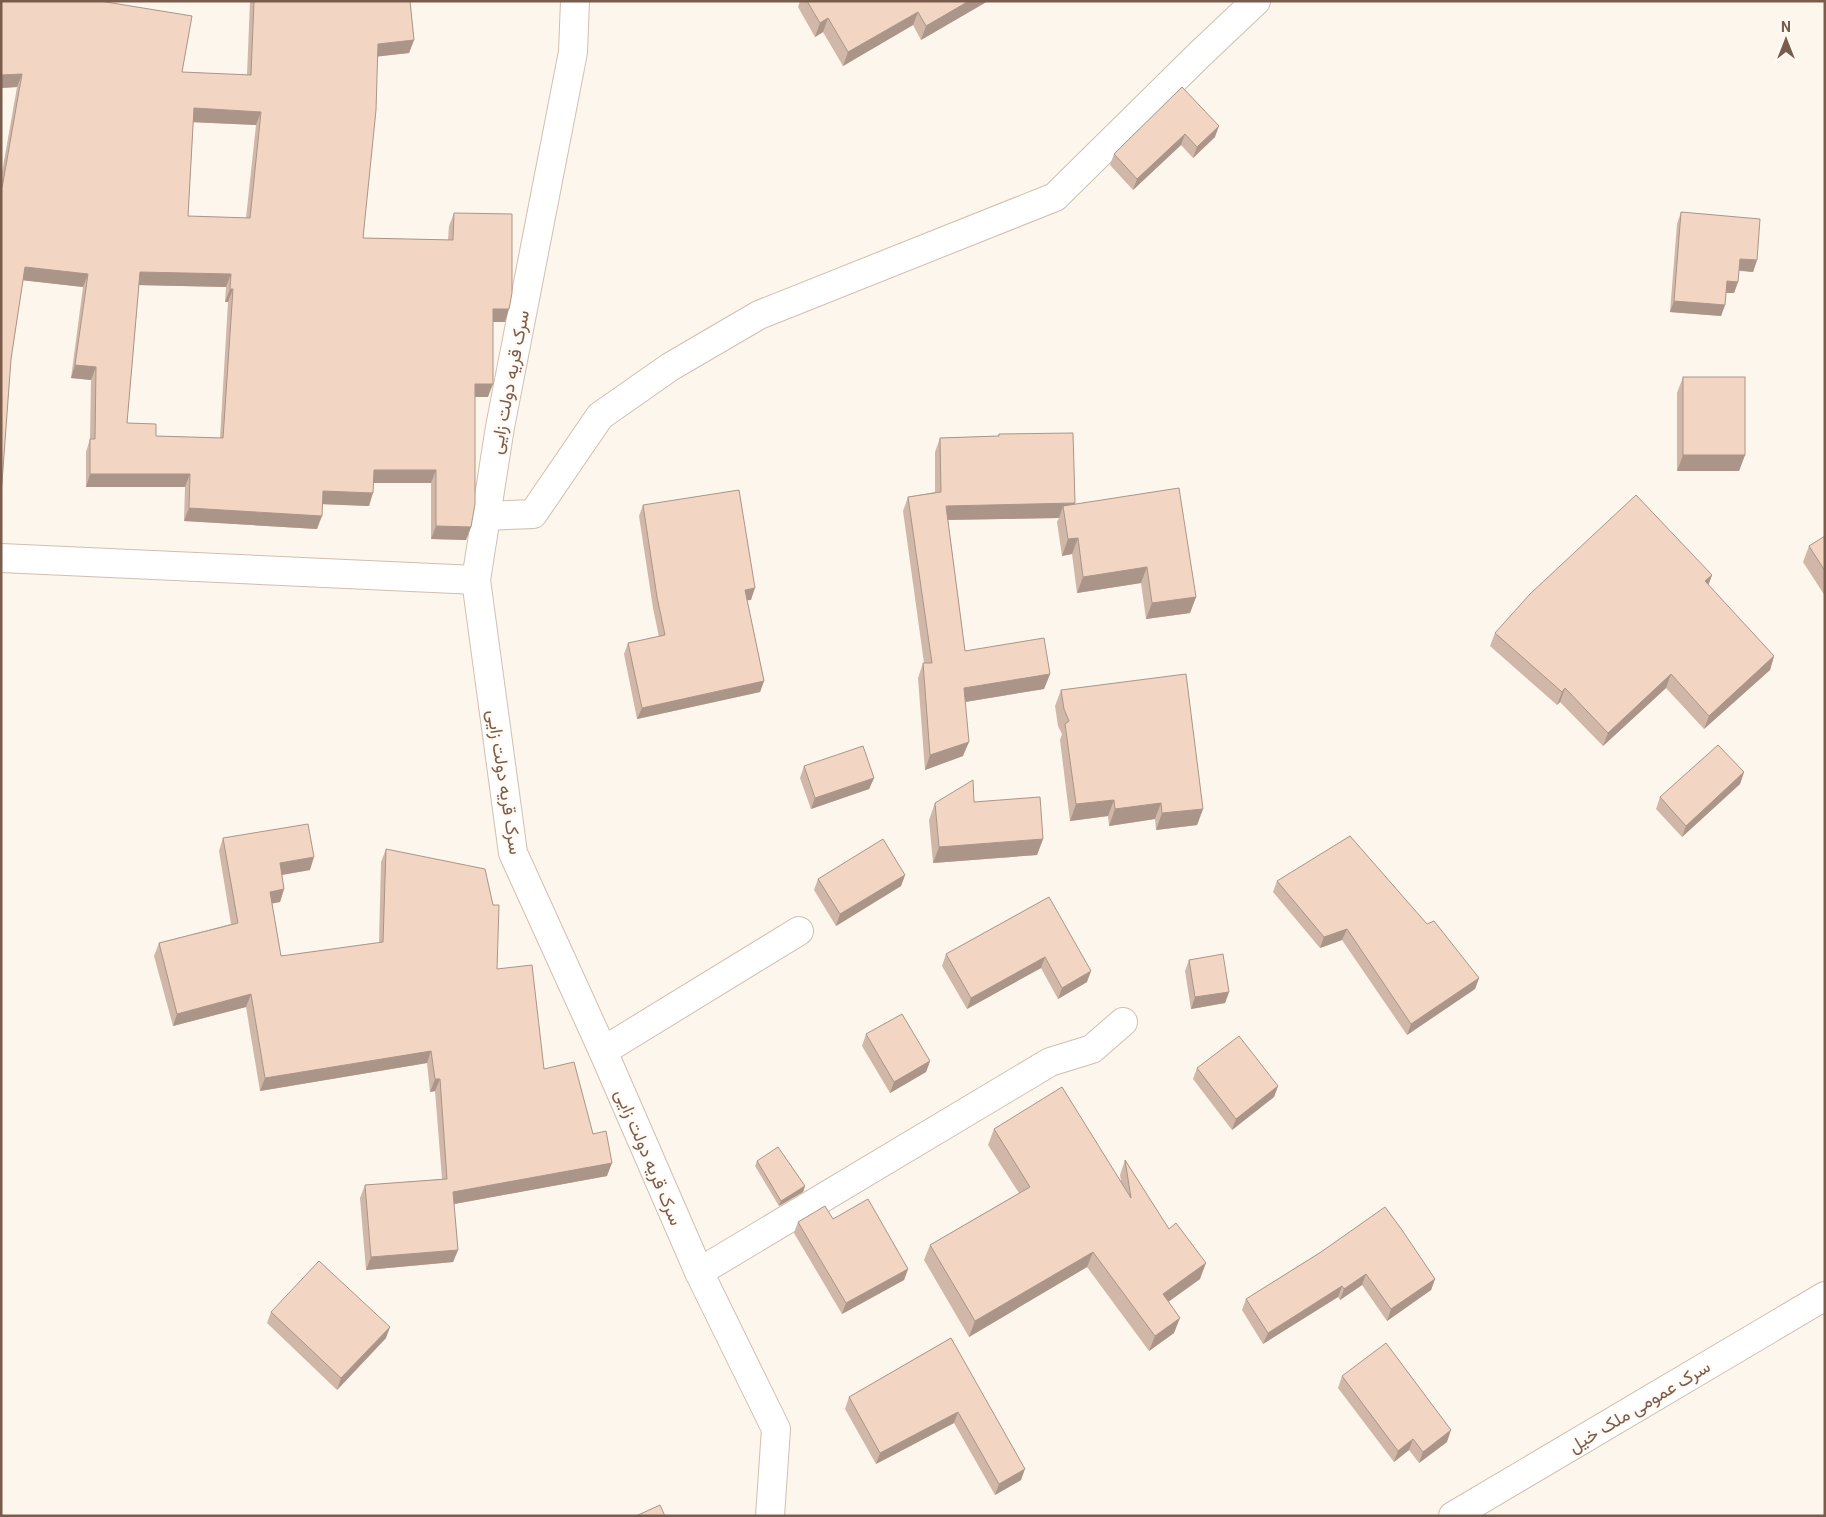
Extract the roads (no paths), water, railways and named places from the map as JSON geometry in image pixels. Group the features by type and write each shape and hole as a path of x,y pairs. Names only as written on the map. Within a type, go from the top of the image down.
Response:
{"street":[{"name":"سرک قریه دولت زایی","path":"575,1 573,52 500,427 476,580 513,853 604,1051 698,1272 776,1429 770,1516"},
{"path":"486,516 533,514 600,416 670,367 758,315 1055,197 1256,1"},
{"path":"1,558 476,580"},
{"path":"604,1051 799,931"},
{"path":"698,1272 1050,1062 1092,1049 1123,1022"},
{"name":"سرک عمومی ملک خیل","path":"1453,1516 1825,1296"}]}
